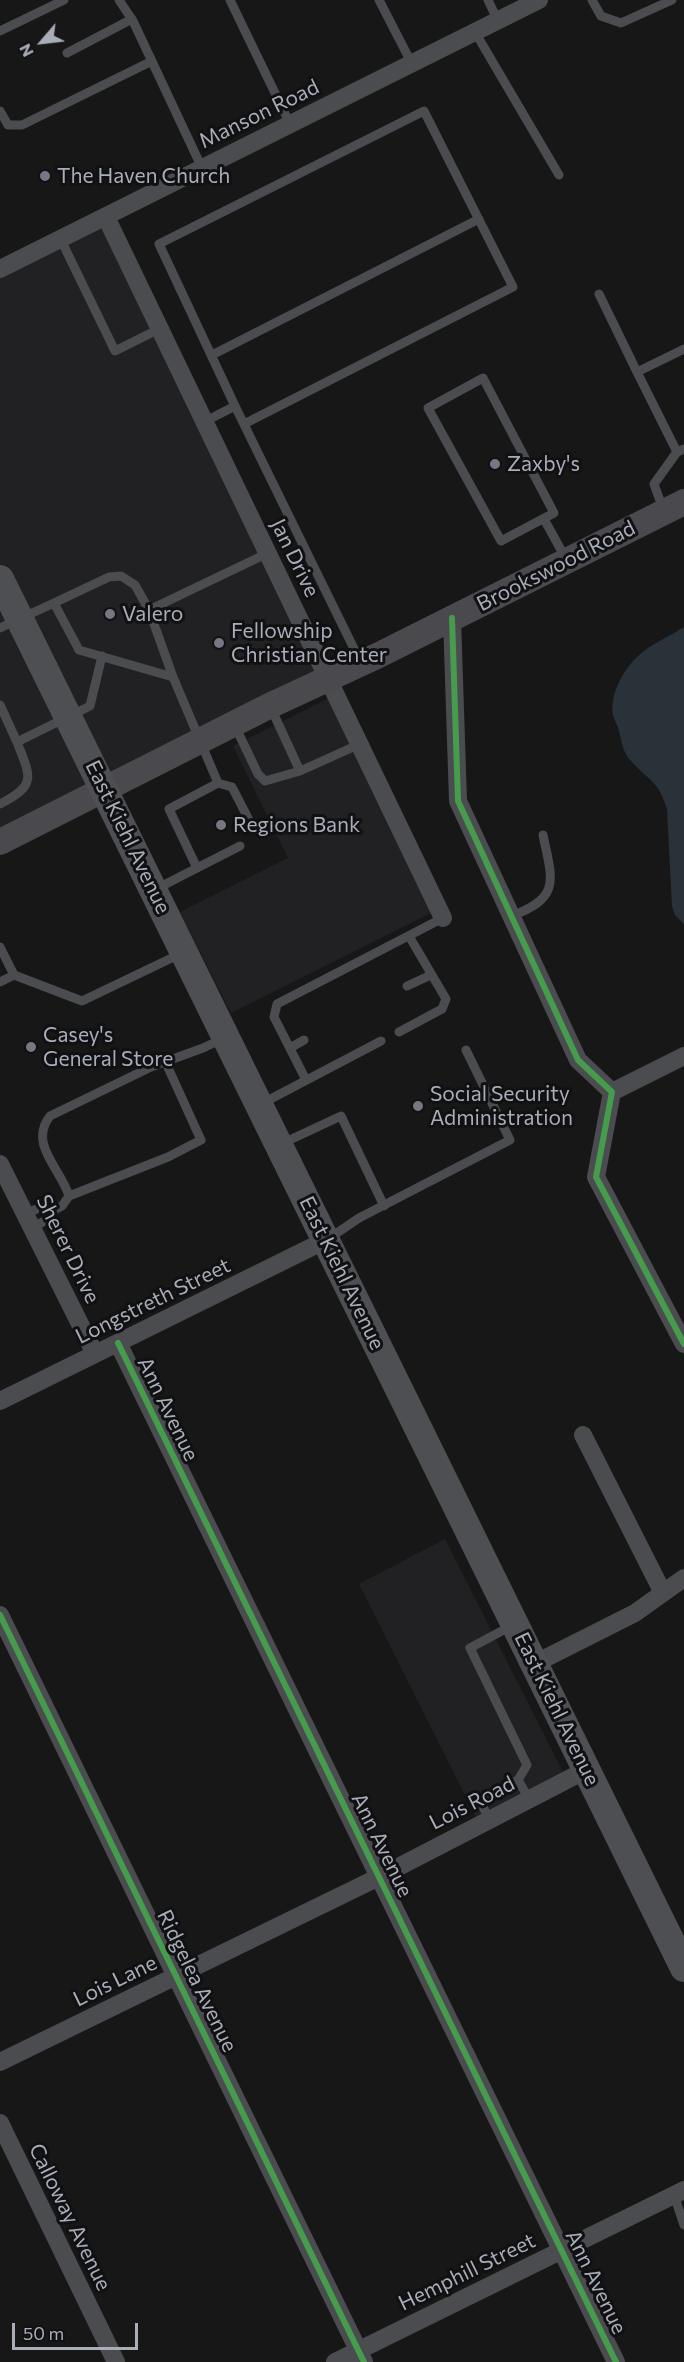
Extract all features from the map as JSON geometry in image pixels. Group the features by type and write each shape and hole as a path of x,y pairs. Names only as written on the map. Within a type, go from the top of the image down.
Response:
{"main road":[{"name":"Brookswood Road","path":"0,842 270,705 361,664 674,507"},
{"name":"East Kiehl Avenue","path":"0,579 10,624 69,716 684,1968"}],"street":[{"name":"Manson Road","path":"0,269 539,0"},
{"name":"Jan Drive","path":"106,218 443,918"},
{"path":"452,618 458,801 578,1060 612,1092"},
{"path":"612,1092 684,1056"},
{"path":"612,1092 596,1178 684,1344"},
{"name":"Sherer Drive","path":"0,1164 95,1354"},
{"name":"Longstreth Street","path":"0,1401 326,1240"},
{"name":"Ann Avenue","path":"118,1343 616,2362"},
{"path":"583,1435 663,1593"},
{"path":"534,1664 636,1613 684,1578"},
{"name":"Ridgelea Avenue","path":"0,1615 361,2356"},
{"name":"Lois Road","path":"379,1877 586,1770"},
{"name":"Lois Lane","path":"0,2062 379,1877"},
{"name":"Calloway Avenue","path":"0,2123 116,2362"},
{"name":"Hemphill Street","path":"335,2362 361,2356 562,2250 679,2193"}],"lane":[{"path":"0,31 64,0"},
{"path":"119,0 132,19 202,168"},
{"path":"230,0 290,124"},
{"path":"379,0 412,64"},
{"path":"488,0 498,21"},
{"path":"592,0 601,16 621,23 672,0"},
{"path":"67,53 132,19"},
{"path":"475,32 559,175"},
{"path":"0,111 8,125 22,125 152,61"},
{"path":"244,424 513,287 424,111 159,244 235,406 361,664"},
{"path":"212,355 479,219"},
{"path":"60,238 115,351 159,329"},
{"path":"599,294 637,372 680,450 654,484 674,507"},
{"path":"637,372 684,349"},
{"path":"483,378 554,513 544,519 501,541 428,408 483,378"},
{"path":"204,422 235,406"},
{"path":"544,519 567,561"},
{"path":"149,610 268,553"},
{"path":"10,624 109,577 122,576 135,585 149,610 173,677 218,783"},
{"path":"54,603 80,650 173,677"},
{"path":"17,742 90,706 102,656"},
{"path":"0,705 28,771 25,788 0,804"},
{"path":"270,705 300,771"},
{"path":"234,724 258,774 265,781 300,771 360,744"},
{"path":"197,868 169,809 218,783 232,787 249,820 248,826"},
{"path":"512,916 537,904 548,893 552,884 543,835"},
{"path":"154,890 240,846"},
{"path":"306,1080 274,1017 277,1004 443,918"},
{"path":"399,1032 442,1009 446,999 409,936"},
{"path":"0,947 14,975 82,1001 184,952"},
{"path":"0,982 14,975"},
{"path":"407,986 431,975"},
{"path":"69,1196 47,1155 41,1137 44,1125 50,1116 165,1061 226,1037"},
{"path":"290,1048 304,1040"},
{"path":"259,1104 381,1041"},
{"path":"326,1240 359,1218 510,1140 466,1050"},
{"path":"29,1221 39,1208 52,1210 62,1206 69,1196 168,1156 201,1140 165,1061"},
{"path":"279,1145 341,1116 384,1206"},
{"path":"29,1221 48,1219 52,1210"},
{"path":"490,1820 479,1800 519,1780 527,1765 470,1647 515,1624"},
{"path":"519,1780 529,1799"},
{"path":"679,2193 684,2225"}],"shaded area":[{"path":"106,217 336,676 0,842 0,272"},
{"path":"684,627 684,924 675,915 672,906 667,809 664,799 653,782 626,755 618,726 613,717 613,706 617,687 634,661 648,648"},
{"path":"339,693 445,906 231,1013 180,912 288,858 233,746"},
{"path":"445,1539 567,1780 480,1825 359,1584"}],"cycle path":[{"path":"452,618 458,801 578,1060 612,1092 596,1177 684,1344"},
{"path":"118,1343 616,2362"},
{"path":"0,1615 364,2362"}],"place":[{"name":"The Haven Church","path":"45,176"},
{"name":"Zaxby's","path":"495,464"},
{"name":"Valero","path":"110,614"},
{"name":"Fellowship Christian Center","path":"219,643"},
{"name":"Regions Bank","path":"221,825"},
{"name":"Casey's General Store","path":"31,1047"},
{"name":"Social Security Administration","path":"418,1106"}]}
